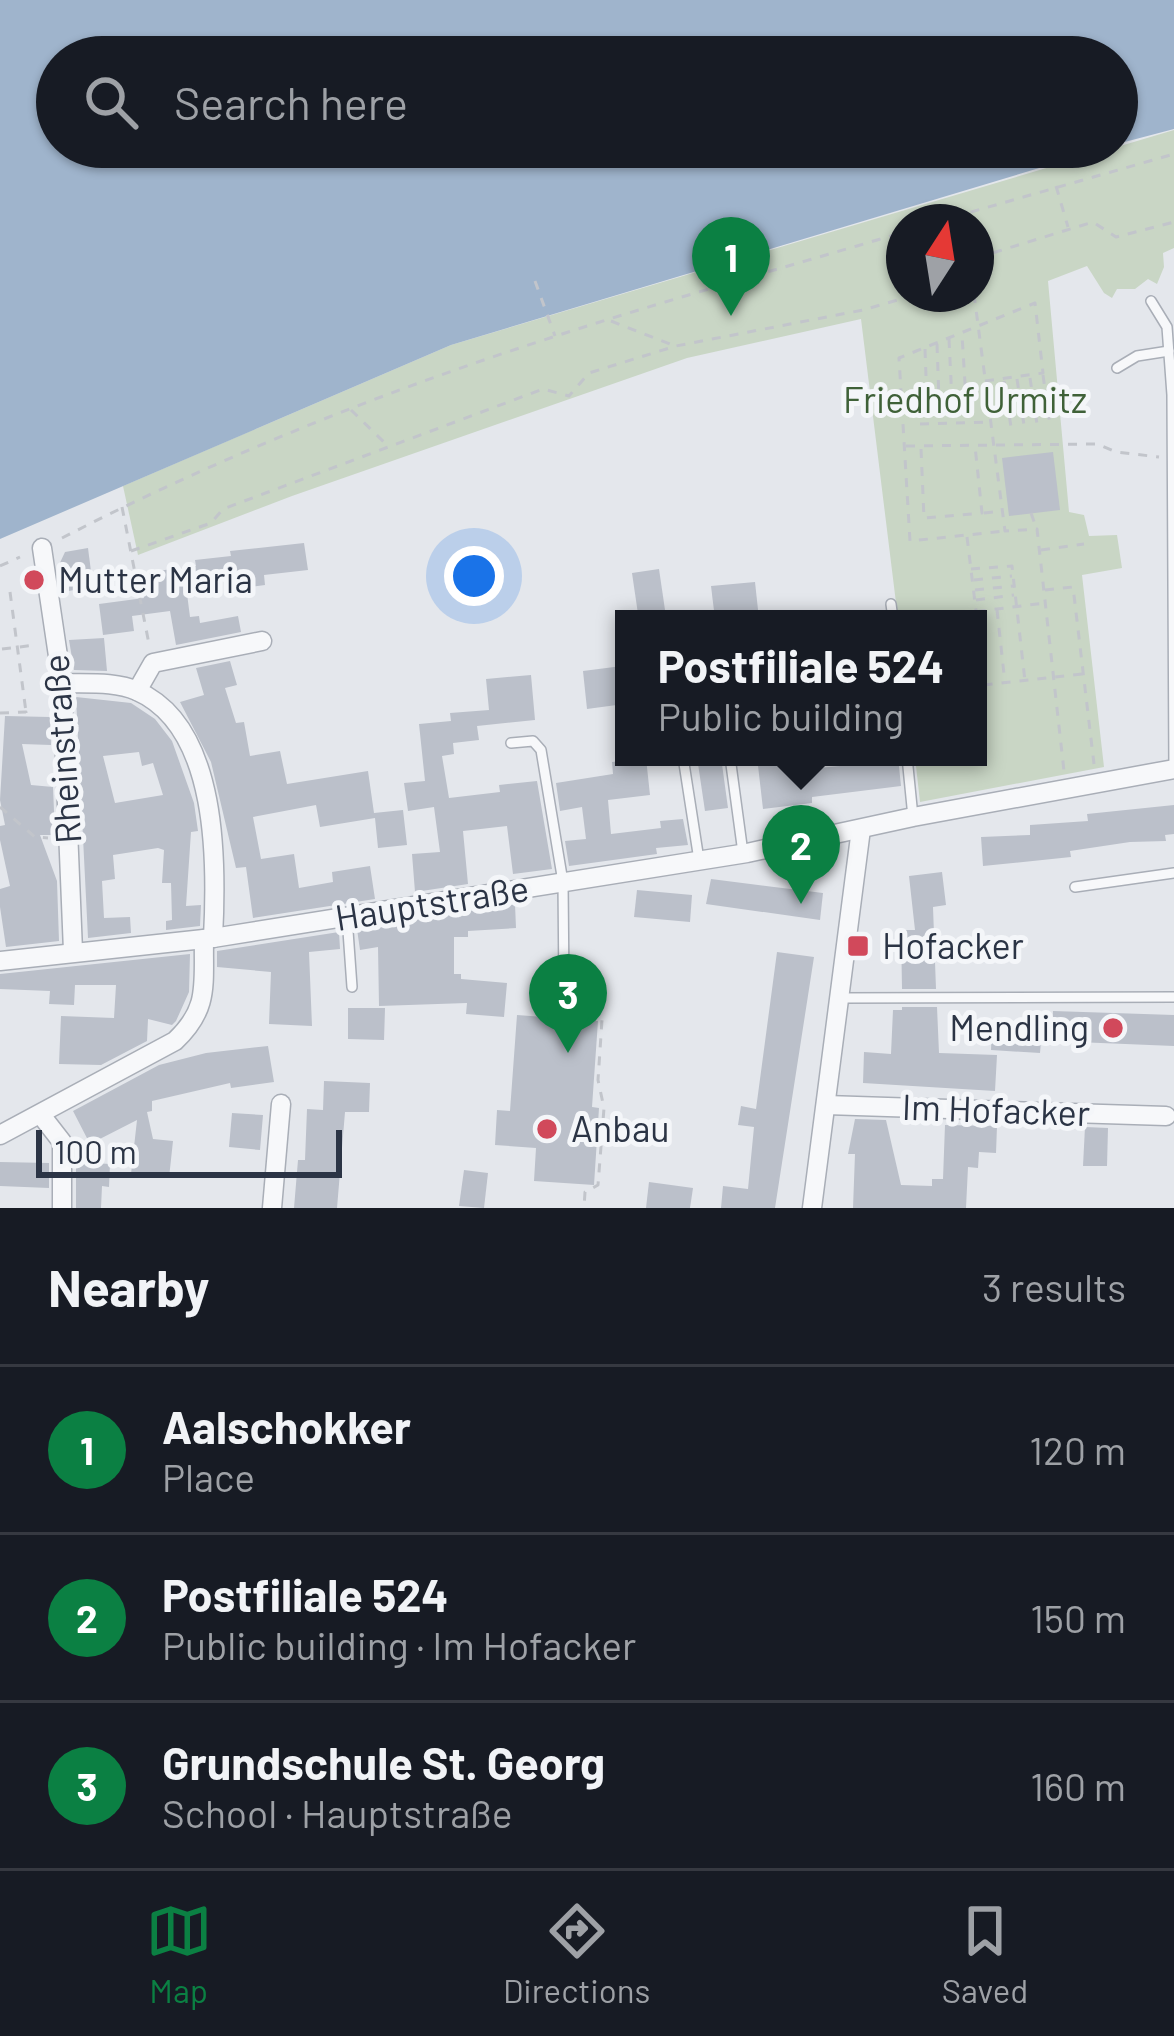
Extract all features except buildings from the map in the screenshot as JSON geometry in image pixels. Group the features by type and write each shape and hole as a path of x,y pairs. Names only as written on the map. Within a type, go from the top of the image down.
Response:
{"street":[{"name":"Rheinstraße","path":"42,548 62,683 73,951"},
{"path":"137,691 153,663 262,641"},
{"path":"0,1135 175,1040 194,1023 203,1002 217,869 206,789 190,744 162,708 137,691 62,683"},
{"name":"Hauptstraße","path":"0,961 209,938 742,853 1174,769"},
{"path":"812,1208 861,829"},
{"path":"272,1208 281,1104"},
{"name":"Im Hofacker","path":"826,1105 1166,1115"},
{"path":"41,1114 62,1142 62,1208"}],"lane":[{"path":"1151,301 1167,327 1169,351 1174,769"},
{"path":"1117,368 1137,356 1169,351"},
{"path":"891,604 891,610"},
{"path":"511,743 533,741 541,749 563,882 564,990"},
{"path":"684,766 699,860"},
{"path":"731,766 742,853"},
{"path":"908,766 913,817"},
{"path":"1075,887 1174,873"},
{"path":"347,916 352,987"},
{"path":"841,998 1174,997"}],"path":[{"path":"1138,164 1174,154"},
{"path":"994,206 1122,168"},
{"path":"1056,186 1069,229"},
{"path":"994,252 1093,222 1116,237 1174,221"},
{"path":"0,566 350,408 555,336 886,237"},
{"path":"535,281 555,336"},
{"path":"131,551 211,523 223,509 543,389 569,396 589,373 676,346 886,303"},
{"path":"1037,529 910,541 899,358 1035,303 1050,426"},
{"path":"976,312 1005,531"},
{"path":"610,320 676,346"},
{"path":"924,347 927,404 966,399 962,331"},
{"path":"949,337 952,401"},
{"path":"937,342 939,402"},
{"path":"986,381 1043,374"},
{"path":"1030,375 1037,424"},
{"path":"1017,377 1024,425"},
{"path":"1004,379 1011,427"},
{"path":"350,408 388,446"},
{"path":"920,424 991,422"},
{"path":"975,444 982,513"},
{"path":"904,446 1096,444 1116,452 1172,458"},
{"path":"921,446 924,518 1003,512"},
{"path":"122,507 153,663"},
{"path":"1031,513 1037,529 1043,590 1064,772 1094,765 1073,587 1043,590"},
{"path":"967,536 976,610"},
{"path":"1039,550 1084,544"},
{"path":"971,569 1012,566 1025,681"},
{"path":"972,580 1013,576"},
{"path":"973,590 1015,586"},
{"path":"0,713 26,714 10,592"},
{"path":"974,600 1016,595"},
{"path":"983,610 1045,603"},
{"path":"997,608 1005,683"},
{"path":"2,649 45,644"},
{"path":"987,685 1083,674"},
{"path":"0,807 35,837 68,839"},
{"path":"564,990 602,1019 598,1080 604,1108 598,1185 585,1192 584,1208"}],"green space":[{"name":"Friedhof Urmitz","path":"1174,130 1174,248 1163,253 1164,267 1157,284 1148,279 1135,289 1117,289 1112,298 1087,266 1048,281 1069,512 1084,515 1089,536 1117,535 1122,568 1082,575 1104,767 920,802 916,766 987,766 987,610 897,610 861,319 687,358 138,555 123,486 451,345 886,216 886,312 994,312 994,204 925,204 1046,168 1138,168 1138,141"}],"water":[{"path":"0,0 1174,0 1174,129 1138,138 1138,36 36,36 36,168 1039,168 920,204 886,204 886,214 451,345 0,539"}],"place":[{"name":"Aalschokker","path":"731,316"},
{"name":"Mutter Maria","path":"34,580"},
{"name":"Postfiliale 524","path":"801,904"},
{"name":"Hofacker","path":"858,946"},
{"name":"Mendling","path":"1113,1028"},
{"name":"Grundschule St. Georg","path":"568,1053"},
{"name":"Anbau","path":"547,1129"}]}
